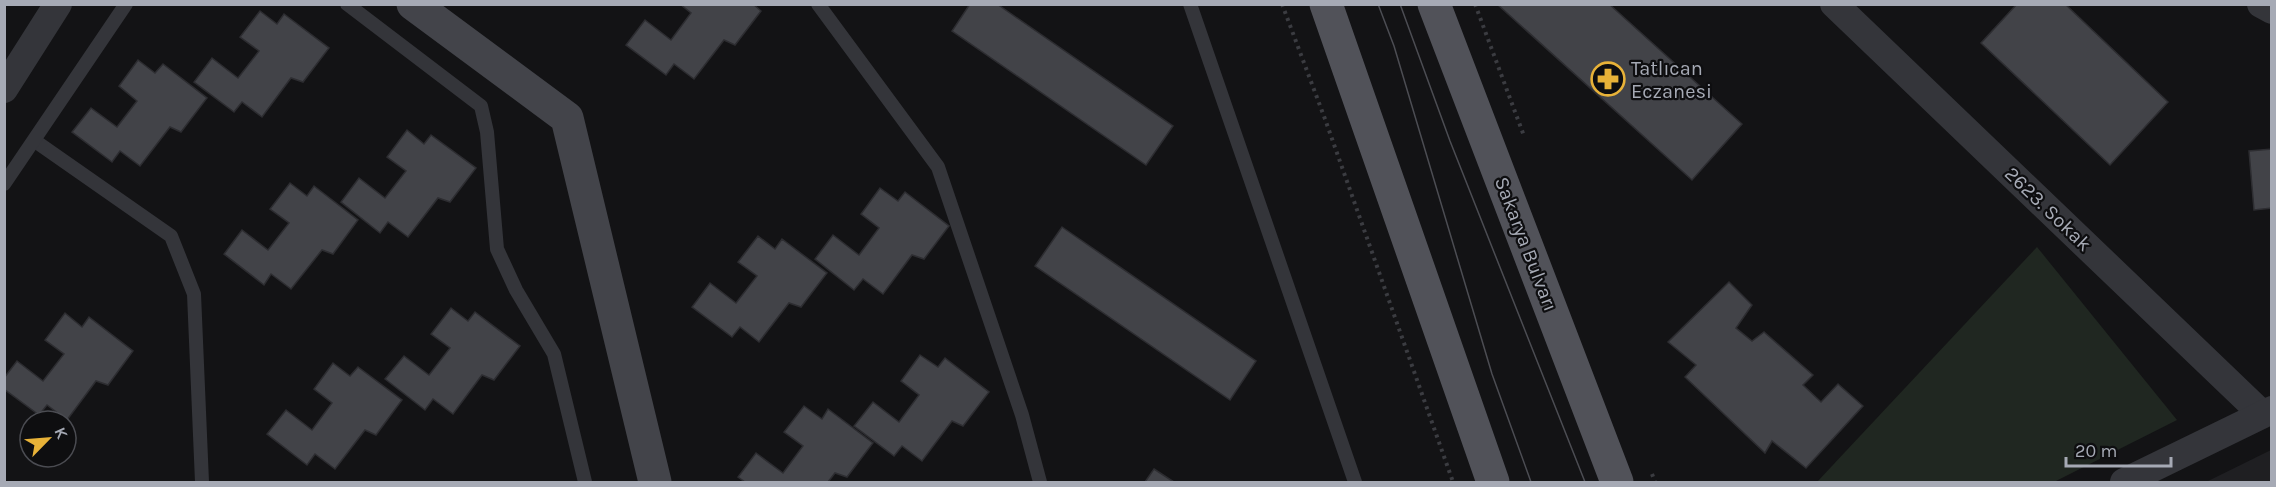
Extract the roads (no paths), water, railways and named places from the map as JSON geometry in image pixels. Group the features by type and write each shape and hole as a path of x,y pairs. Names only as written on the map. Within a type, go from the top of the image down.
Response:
{"main road":[{"path":"1326,4 1493,483"},
{"name":"Sakarya Bulvarı","path":"1434,4 1617,483"}],"street":[{"path":"4,89 58,4"},
{"path":"413,4 567,118 655,483"},
{"name":"2623. Sokak","path":"1834,4 2267,412"},
{"path":"2261,4 2271,10"},
{"path":"2124,483 2267,412"}],"lane":[{"path":"4,184 126,4"},
{"path":"347,4 481,106 488,132 491,198 497,249 516,290 554,354 585,483"},
{"path":"818,4 938,167 1022,415 1040,483"},
{"path":"1190,4 1355,483"},
{"path":"35,141 171,236 194,294 201,483"}],"tram line":[{"path":"1378,4 1394,46 1492,374 1531,482"},
{"path":"1400,4 1450,141 1585,482"}],"place":[{"name":"Tatlıcan Eczanesi","path":"1608,79"}]}
